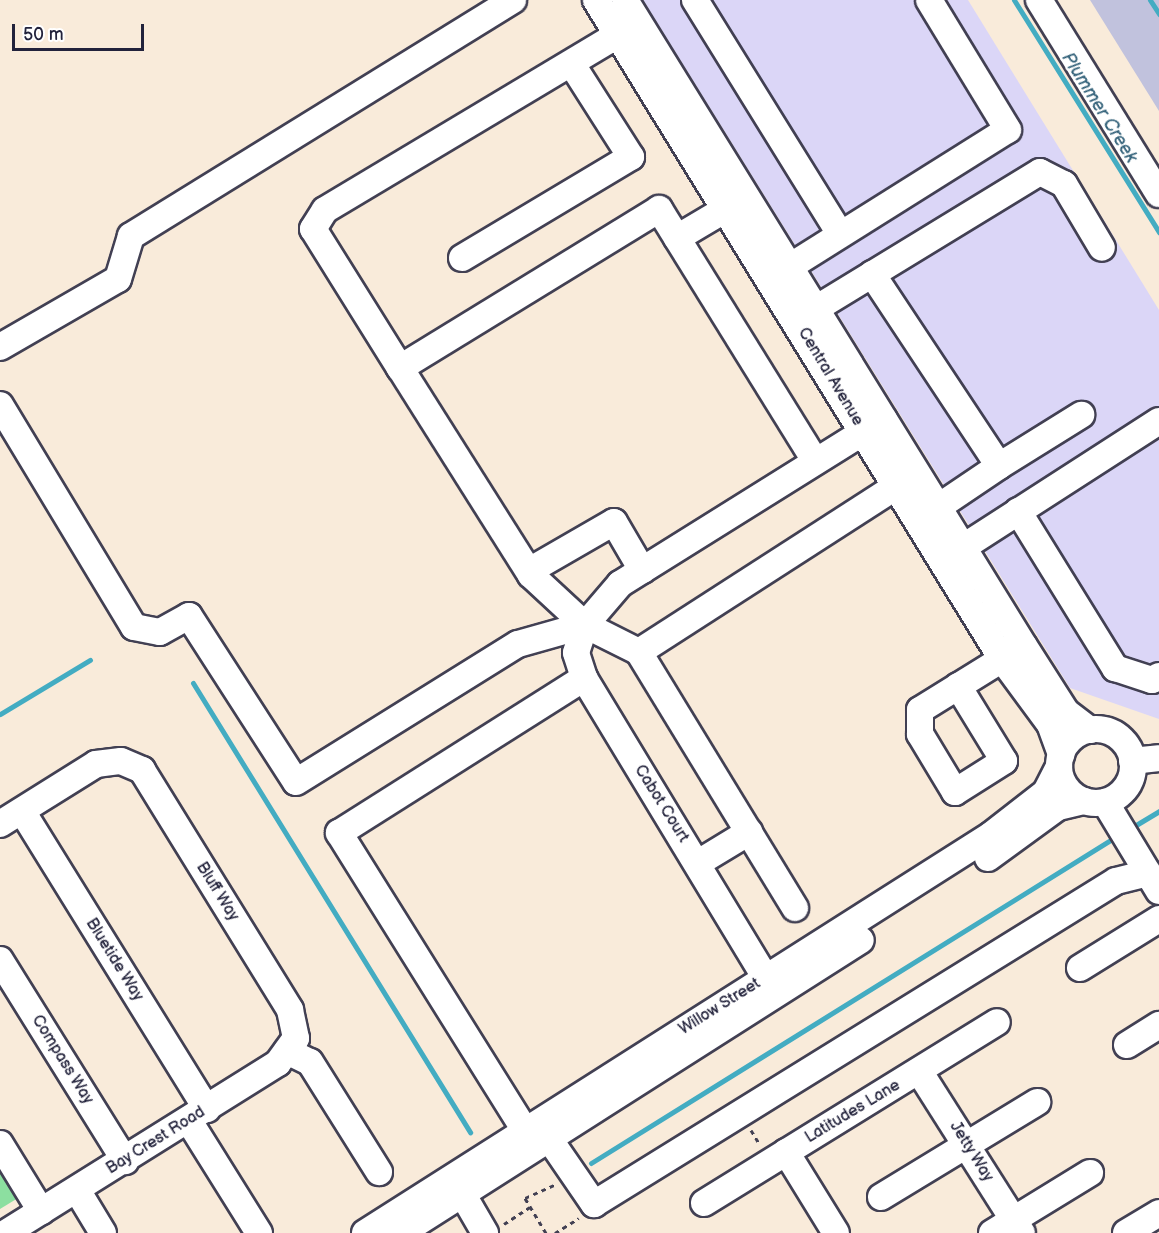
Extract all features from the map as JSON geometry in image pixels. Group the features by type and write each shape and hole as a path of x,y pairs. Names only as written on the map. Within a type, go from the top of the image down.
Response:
{"street":[{"path":"0,347 118,279 131,236 513,0"},
{"name":"Central Avenue","path":"596,0 618,36 737,203 1013,652 1050,724 1060,761"},
{"name":"Central Avenue","path":"625,0 737,203"},
{"path":"695,0 840,234"},
{"path":"781,272 1008,130 929,0"},
{"path":"1039,0 1159,194"},
{"path":"639,22 573,66 552,71 325,210 313,229 529,571 585,625 639,652 795,908"},
{"path":"462,258 631,157 573,66"},
{"path":"818,308 1040,172 1064,184 1102,248"},
{"path":"677,238 737,203"},
{"path":"400,368 659,209 814,461"},
{"name":"Central Avenue","path":"781,272 818,308 874,426"},
{"path":"872,274 999,466"},
{"path":"0,405 134,627 160,632 189,616 296,782 518,644 585,625 620,584 814,461 874,426"},
{"path":"928,514 999,466 1081,416"},
{"path":"952,555 1159,421"},
{"path":"639,652 908,480"},
{"path":"1018,511 1115,668 1152,680 1159,676"},
{"path":"529,571 614,522 642,570"},
{"name":"Cabot Court","path":"585,625 576,653 584,678 698,863 766,979"},
{"path":"958,686 1013,652"},
{"name":"Central Avenue","path":"1013,652 1066,712 1090,730"},
{"path":"526,1132 339,833 584,678"},
{"path":"550,1140 571,1174 594,1204 1116,881 1148,874 1100,806 1066,788 1060,761 1072,738 1090,730 1122,741 1132,761 1124,791 1100,806"},
{"path":"1132,761 1159,758"},
{"name":"Bluff Way","path":"22,811 96,764 121,761 142,770 290,1010 292,1045"},
{"name":"Willow Street","path":"365,1233 991,835 1046,792 1060,761"},
{"name":"Willow Street","path":"401,1233 550,1140 997,852 1058,807 1100,806"},
{"path":"0,824 22,811"},
{"name":"Bluetide Way","path":"22,811 198,1115 259,1233"},
{"path":"698,863 749,832"},
{"path":"1080,968 1159,919"},
{"name":"Compass Way","path":"0,960 125,1161"},
{"name":"Latitudes Lane","path":"704,1203 776,1154 919,1071 997,1022"},
{"path":"1126,1045 1159,1025"},
{"path":"292,1045 310,1062 379,1172"},
{"name":"Bay Crest Road","path":"6,1233 279,1063 292,1045"},
{"name":"Jetty Way","path":"919,1071 1018,1226"},
{"path":"881,1197 1037,1102"},
{"path":"0,1144 40,1211"},
{"path":"776,1154 830,1231"},
{"path":"992,1233 1018,1226 1090,1173"},
{"path":"77,1190 103,1233"},
{"path":"463,1195 495,1228"},
{"path":"1126,1233 1159,1213"}],"path":[{"path":"746,1123 776,1154"},
{"path":"546,1233 525,1198 571,1174"},
{"path":"495,1228 530,1208"},
{"path":"555,1233 580,1218 586,1227"}],"shaded area":[{"path":"643,0 968,0 1159,310 1159,719 1070,688"},
{"path":"1090,0 1159,0 1159,111"}],"green space":[{"path":"0,1169 18,1198 0,1209"}],"waterway":[{"name":"Plummer Creek","path":"1014,0 1159,232"},
{"path":"1150,0 1159,14"},
{"path":"0,714 90,660"},
{"path":"193,683 470,1132"},
{"path":"1131,828 1159,811"},
{"path":"591,1163 1117,836"}]}
